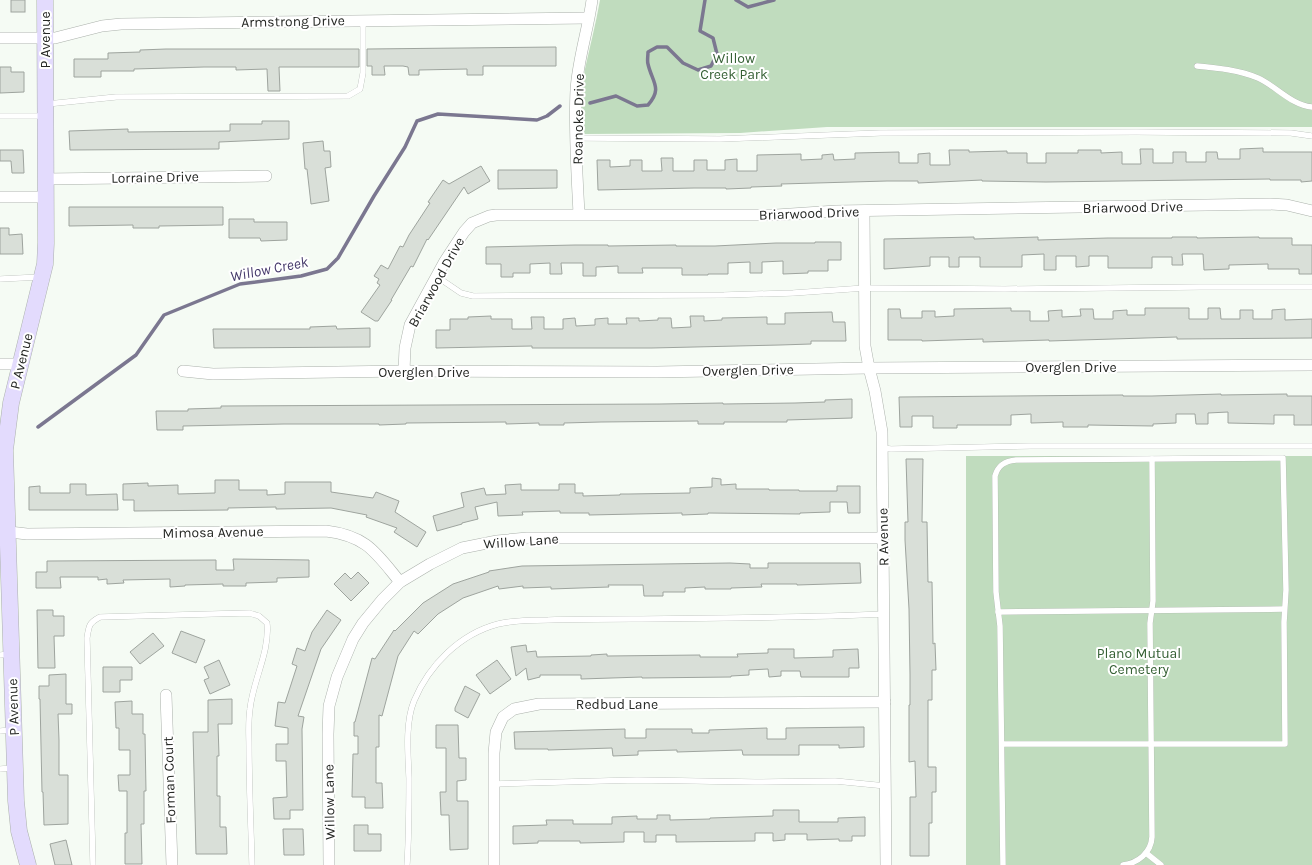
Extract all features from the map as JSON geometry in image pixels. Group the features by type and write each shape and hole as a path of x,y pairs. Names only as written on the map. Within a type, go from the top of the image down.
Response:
{"street":[{"name":"P Avenue","path":"28,865 19,830 8,768 3,444 20,364 45,264 45,0"},
{"name":"Roanoke Drive","path":"579,214 576,90 580,57 592,0"},
{"name":"Armstrong Drive","path":"0,38 55,38 102,26 121,24 588,18"},
{"name":"Lorraine Drive","path":"45,179 266,176"},
{"path":"0,197 45,196"},
{"name":"Briarwood Drive","path":"404,371 405,348 410,324 436,276 464,232 472,223 496,215 776,215 836,211 1270,204 1287,205 1312,211"},
{"name":"R Avenue","path":"864,211 865,346 882,432 886,865"},
{"path":"0,364 20,364"},
{"name":"Overglen Drive","path":"183,372 213,374 404,371 656,372 869,368 1312,365"},
{"name":"Mimosa Avenue","path":"4,531 27,534 333,532 350,536 362,542 374,551 400,582"},
{"name":"Willow Lane","path":"329,865 329,706 337,677 353,639 363,623 382,600 400,582 430,564 457,550 479,544 527,538 883,538"},
{"name":"Forman Court","path":"166,694 172,865"},
{"name":"Redbud Lane","path":"494,865 494,753 496,732 503,717 514,709 539,704 885,702"}],"lane":[{"path":"0,116 45,110 116,97 348,96 360,89 363,73 363,20"},
{"path":"1197,66 1239,72 1258,78 1302,105 1312,106"},
{"path":"576,138 720,139 880,133 1136,132 1291,133 1312,136"},
{"path":"0,279 42,276"},
{"path":"436,276 461,293 473,296 724,295 793,293 865,288 1004,289 1312,287"},
{"path":"882,448 1031,446 1312,446"},
{"path":"1002,744 1285,744 1284,609 1286,590 1283,458 1016,460 1005,462 996,470 996,592 1000,634 1003,865"},
{"path":"1123,865 1140,859 1150,846 1152,837 1150,631 1153,601 1152,459"},
{"path":"998,612 1284,609"},
{"path":"93,865 87,638 89,625 93,620 100,617 249,613 259,616 267,623 268,632 254,685 250,709 249,760 252,865"},
{"path":"407,865 409,801 408,745 414,702 426,677 440,660 460,642 474,634 497,624 514,621 884,614"},
{"path":"494,784 636,780 755,782 835,781 886,786"},
{"path":"1146,852 1161,865"}],"green space":[{"name":"Willow Creek Park","path":"600,0 1312,0 1312,127 827,127 740,133 584,134 582,118 583,85"},
{"name":"Plano Mutual Cemetery","path":"966,456 1312,456 1312,865 966,865"}],"building":[{"path":"11,0 25,0 25,12 11,12"},
{"path":"556,47 556,66 483,66 483,75 467,75 467,69 419,70 419,75 409,75 408,67 384,66 385,75 372,75 372,66 367,66 367,49"},
{"path":"359,49 359,67 279,67 280,91 268,91 267,69 236,70 236,67 204,67 134,69 134,71 101,71 101,77 74,77 74,59 108,59 108,53 140,52 140,50"},
{"path":"0,67 11,67 11,72 24,72 24,92 0,93"},
{"path":"262,121 289,121 289,139 219,142 219,149 70,150 69,131 128,129 128,132 230,131 230,124 262,124"},
{"path":"323,141 324,151 330,151 331,167 325,168 329,201 311,204 307,169 305,169 303,143"},
{"path":"1263,148 1263,152 1312,152 1312,181 1301,182 1301,180 1270,179 1046,182 982,180 918,183 918,181 887,181 781,184 782,186 726,189 694,188 598,190 597,160 610,160 610,167 630,166 630,160 642,160 642,171 662,171 661,158 673,158 673,171 694,171 694,160 707,160 707,170 725,170 725,160 737,159 737,171 757,171 757,155 801,154 801,160 822,159 822,155 833,154 834,160 855,159 855,153 899,152 899,163 918,163 918,154 930,153 930,165 950,165 949,150 969,150 969,152 1007,151 1007,153 1027,153 1027,163 1046,163 1046,153 1078,153 1078,150 1101,150 1101,153 1122,152 1122,164 1141,164 1140,149 1153,149 1153,163 1173,163 1173,152 1186,152 1186,162 1206,162 1206,152 1217,152 1218,159 1240,159 1240,149"},
{"path":"0,150 23,150 24,173 12,173 11,161 0,161"},
{"path":"481,166 490,181 468,194 464,187 428,240 427,239 413,267 411,266 392,300 378,321 375,321 361,312 380,285 377,283 379,279 374,276 381,265 388,269 400,246 403,247 430,203 428,202 443,180 449,184"},
{"path":"498,170 557,170 557,188 498,189"},
{"path":"69,207 223,207 223,225 159,226 159,228 133,228 133,225 69,226"},
{"path":"229,219 254,219 254,222 287,222 287,240 261,241 260,238 229,238"},
{"path":"0,228 9,228 9,235 22,234 23,254 0,254"},
{"path":"974,237 974,239 1038,237 1038,240 1172,237 1292,238 1292,245 1312,245 1312,274 1299,274 1299,269 1268,269 1268,264 1229,265 1229,269 1204,270 1203,254 1182,254 1183,265 1172,265 1172,257 1152,257 1152,268 1108,268 1108,256 1089,256 1089,266 1076,267 1076,256 1056,256 1056,270 1044,270 1044,254 1022,255 1022,267 980,267 980,257 959,257 959,267 949,267 949,257 930,257 930,266 884,269 884,239"},
{"path":"841,242 841,260 828,260 828,271 808,271 808,273 783,274 783,261 762,262 762,273 750,273 750,262 728,263 728,274 682,275 682,268 642,268 643,273 618,273 618,266 596,267 596,276 583,276 583,263 561,263 562,274 550,274 550,263 530,264 530,273 513,273 513,277 501,277 501,264 486,264 486,247 575,245 715,246"},
{"path":"1011,308 1011,311 1030,311 1030,321 1049,321 1048,311 1062,310 1062,317 1081,316 1080,309 1093,309 1094,319 1113,319 1113,311 1127,310 1127,315 1145,315 1145,308 1189,308 1189,319 1208,319 1208,308 1220,308 1221,319 1240,319 1240,310 1253,310 1253,319 1272,319 1272,310 1285,309 1285,320 1312,319 1312,338 1177,339 1177,337 983,342 983,339 922,341 888,340 888,309 900,309 901,318 922,318 922,311 935,311 935,317 954,316 954,309"},
{"path":"832,312 833,322 845,322 846,341 811,341 811,344 652,348 532,348 532,346 436,348 436,330 450,330 450,319 468,319 468,317 491,316 491,319 512,319 512,329 532,329 531,317 544,317 544,329 563,329 563,319 575,318 576,326 595,325 595,319 608,318 608,324 627,324 626,318 639,318 639,321 658,320 658,318 671,318 672,328 691,327 690,316 704,316 704,321 722,320 722,318 767,317 767,324 785,324 785,313"},
{"path":"336,326 337,329 370,328 370,347 214,348 213,329 310,329 310,327"},
{"path":"1287,394 1287,396 1312,396 1312,425 1294,425 1294,415 1274,415 1274,424 1228,423 1228,412 1208,413 1208,424 1196,424 1195,414 1176,414 1176,423 1153,424 1153,426 1088,425 1088,427 1063,427 1063,422 1031,423 1031,414 1011,415 1011,425 957,425 957,428 933,428 933,416 912,416 912,427 900,427 899,397 1152,396"},
{"path":"852,399 852,418 787,420 787,422 724,422 724,424 698,424 698,421 564,423 564,425 539,425 539,423 506,424 506,422 406,423 379,425 284,424 183,426 183,430 157,430 156,411 188,411 188,409 221,408 221,406 723,404 825,402 825,400"},
{"path":"906,459 923,459 922,522 927,522 928,582 932,582 933,644 935,643 936,670 932,670 932,700 928,700 928,767 936,767 936,792 932,792 932,823 929,823 929,856 910,856 910,797 916,797 915,761 909,762 910,674 909,609 905,540 905,522 908,522"},
{"path":"712,478 721,479 721,485 736,484 736,489 837,491 837,486 860,486 860,513 848,513 847,502 830,502 830,512 800,514 708,513 682,515 682,513 589,515 589,513 560,513 560,511 522,512 523,515 498,516 497,502 475,507 478,519 437,531 433,516 464,507 461,493 484,488 486,495 506,494 505,485 521,484 521,490 559,490 559,484 575,484 575,493 583,493 583,496 690,493 690,488 712,487"},
{"path":"215,480 239,480 239,490 267,490 267,495 285,494 285,482 331,482 331,492 373,498 376,492 399,501 395,512 426,532 417,547 394,532 397,528 366,517 367,515 331,508 276,509 276,507 228,508 228,510 134,511 134,500 123,500 123,484 148,483 148,486 178,485 178,494 215,493"},
{"path":"70,484 86,484 86,495 117,494 118,510 29,510 29,487 40,486 40,493 70,493"},
{"path":"233,559 309,560 309,577 277,578 277,582 246,583 246,586 223,586 223,584 170,587 170,579 123,580 124,583 107,584 107,579 98,580 98,577 60,577 61,588 36,588 36,572 47,572 47,561 216,560 216,570 234,570"},
{"path":"768,563 860,563 861,583 797,585 761,584 762,587 731,589 705,589 705,587 685,588 685,592 663,592 663,596 644,596 643,585 608,585 609,587 551,589 551,587 523,588 523,586 499,589 498,586 463,598 438,614 418,634 414,631 398,656 382,716 379,715 379,747 376,747 376,783 382,783 383,808 365,808 365,797 352,797 353,754 358,754 358,736 354,736 354,722 372,658 375,659 394,630 395,631 423,603 453,584 489,571 522,566 750,564 750,568 768,568"},
{"path":"358,572 369,583 351,601 334,584 345,573 351,579"},
{"path":"37,610 53,610 53,616 64,616 64,636 54,636 55,668 38,668"},
{"path":"327,610 341,620 321,649 298,716 304,717 302,729 303,810 290,810 290,819 274,819 273,798 287,797 286,761 276,761 276,744 288,744 288,728 275,726 278,702 285,703 297,666 292,664 297,648 305,651 312,632"},
{"path":"181,631 205,640 196,663 172,653"},
{"path":"153,633 164,646 140,664 130,652"},
{"path":"526,645 527,652 536,651 537,657 591,656 607,654 607,656 700,655 700,657 738,657 737,654 768,653 768,649 794,649 794,658 833,657 833,650 858,649 859,668 849,668 849,677 801,677 800,671 781,671 781,676 769,677 768,669 749,670 749,675 731,677 581,679 581,675 540,675 540,677 528,680 526,668 516,676 511,647"},
{"path":"219,660 230,685 210,694 204,680 209,678 204,667"},
{"path":"497,660 511,679 490,694 476,675"},
{"path":"103,667 132,667 132,680 120,680 120,692 103,692"},
{"path":"66,674 66,704 72,704 72,714 58,714 59,775 68,775 68,824 44,825 39,686 49,686 49,675"},
{"path":"465,686 480,694 468,718 455,711"},
{"path":"232,699 232,724 218,724 219,756 217,756 217,796 220,796 220,827 226,827 227,854 196,854 193,732 208,732 208,700"},
{"path":"132,701 132,714 143,714 143,734 145,734 146,791 144,791 144,824 141,824 142,864 125,864 127,791 119,791 118,775 130,775 130,750 119,750 119,728 116,728 115,702"},
{"path":"436,725 458,725 459,758 466,758 466,780 457,781 457,801 468,801 468,849 450,850 449,815 441,815 440,792 446,792 446,748 436,748"},
{"path":"864,727 864,747 839,748 839,745 799,745 799,755 743,755 742,750 677,752 677,750 638,751 638,755 613,756 612,748 548,750 515,749 514,732 625,729 625,738 646,738 646,729 692,729 692,733 709,733 709,730 767,728 767,739 786,739 786,728"},
{"path":"773,810 799,810 799,822 838,822 838,818 865,817 865,836 852,836 852,841 839,841 839,839 807,840 807,834 785,834 785,840 773,841 773,833 755,833 755,841 676,842 676,835 656,835 656,842 644,842 644,832 624,832 624,842 580,843 580,841 538,841 538,843 513,844 513,826 547,825 546,820 573,820 573,824 612,824 612,817 637,816 637,819 657,819 657,815 670,815 670,820 710,819 773,816"},
{"path":"354,825 368,825 368,834 381,834 381,851 354,851"},
{"path":"283,829 303,829 304,855 284,855"},
{"path":"66,840 72,865 55,865 50,844"}],"waterway":[{"name":"Willow Creek","path":"590,103 616,96 637,106 648,105 655,94 656,89 648,63 648,52 657,47 667,47 683,63 698,70 711,66 717,54 713,38 700,31 705,0"},
{"name":"Willow Creek","path":"736,0 748,7 774,0"},
{"name":"Willow Creek","path":"38,427 136,355 164,315 240,284 301,276 327,269 338,258 374,196 405,147 417,121 438,114 537,120 547,116 560,106"}]}
